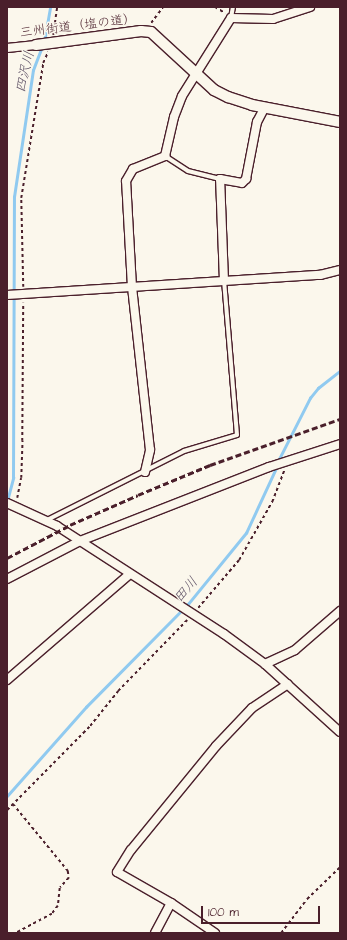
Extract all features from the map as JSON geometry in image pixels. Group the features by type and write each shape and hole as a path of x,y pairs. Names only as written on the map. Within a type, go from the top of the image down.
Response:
{"street":[{"path":"146,472 150,450 132,287 126,181 133,169 164,156 174,117 196,73 231,18 273,19 310,7"},
{"name":"三州街道（塩の道）","path":"7,48 50,44 146,31 162,39 196,73 221,94 252,105 340,122"},
{"path":"224,281 220,179 242,183 246,179 257,122 265,107"},
{"path":"8,295 320,275 340,270"},
{"path":"7,579 80,541 285,461 340,444"},
{"path":"12,505 47,520 191,613 265,664 340,732"},
{"path":"7,680 130,574"},
{"path":"265,664 295,650 340,611"},
{"path":"215,933 171,903 117,872 132,850 216,746 252,708 288,684"},
{"path":"155,933 171,903"}],"lane":[{"path":"231,18 233,7"},
{"path":"164,156 188,172 220,179"},
{"path":"47,520 146,472 184,451 237,435 224,281"}],"path":[{"path":"12,505 21,471 23,184 43,62 50,44 57,7"},
{"path":"146,31 163,7"},
{"path":"214,7 231,18"},
{"path":"7,810 90,726 118,691 239,560 257,531 272,502 285,461"},
{"path":"13,804 68,871 69,878 60,888 58,906 52,914 17,933"},
{"path":"281,933 307,900 340,867"}],"waterway":[{"name":"四沢川","path":"44,42 50,7"},
{"name":"四沢川","path":"7,501 13,478 14,197 33,70 42,47"},
{"name":"田川","path":"278,461 310,398 318,388 340,371"},
{"name":"田川","path":"7,796 86,707 188,604 246,533 276,468"}],"railway":[{"path":"7,558 70,525 138,495 210,465 340,419"}]}
